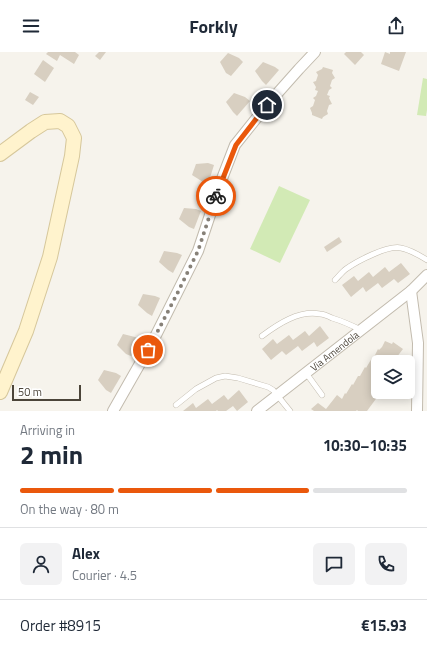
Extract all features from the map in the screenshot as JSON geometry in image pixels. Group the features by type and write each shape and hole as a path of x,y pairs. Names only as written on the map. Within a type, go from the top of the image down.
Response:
{"main road":[{"path":"0,154 45,122 60,120 68,126 74,138 72,156 50,257 26,331 0,392"}],"street":[{"path":"112,411 135,374 154,339 198,251 223,176 236,145 272,99 315,52"},
{"name":"Via Amendola","path":"257,411 411,291 427,275"},
{"path":"411,291 418,344 417,411"}],"lane":[{"path":"335,280 346,268 388,248 400,248 412,252 427,260"},
{"path":"262,336 282,322 307,314 320,314 349,323 361,330"},
{"path":"306,373 322,395"},
{"path":"176,405 196,390 216,378 225,376 238,378 268,387 278,395 290,411"}],"green space":[{"path":"423,78 427,79 426,116 417,115"},
{"path":"279,186 310,200 280,263 250,249"}],"building":[{"path":"48,52 75,52 79,55 74,64 60,55 57,61 46,54"},
{"path":"99,52 106,52 100,60 95,56"},
{"path":"346,52 361,52 364,55 355,65 344,54"},
{"path":"385,52 390,54 390,52 406,52 399,71 381,64"},
{"path":"228,53 239,58 243,62 231,76 226,73 220,62"},
{"path":"43,60 54,68 45,82 34,74"},
{"path":"263,62 279,70 266,85 255,71"},
{"path":"323,67 333,70 332,73 335,78 332,80 330,86 332,88 329,90 327,95 330,96 329,98 332,104 329,105 327,111 328,114 322,119 312,115 310,108 313,106 315,100 313,98 316,96 318,91 315,90 316,87 313,82 316,81 318,75 316,72"},
{"path":"30,92 39,97 33,105 25,100"},
{"path":"234,93 245,97 250,101 237,116 226,102"},
{"path":"208,163 214,165 208,184 192,175 196,164"},
{"path":"184,208 201,211 194,229 179,219"},
{"path":"339,237 342,242 327,252 324,247"},
{"path":"164,251 182,255 173,273 159,262"},
{"path":"401,263 410,274 398,283 394,279 382,288 378,283 366,292 363,287 351,297 342,285 354,276 358,281 369,272 373,277 385,267 389,272"},
{"path":"143,294 160,298 152,316 138,305"},
{"path":"320,326 329,338 317,347 314,342 302,351 298,346 286,355 282,351 271,360 262,349 273,339 277,344 289,335 293,340 305,331 309,336"},
{"path":"123,334 140,339 131,356 126,354 117,345"},
{"path":"385,341 392,344 393,342 403,349 398,355 375,355 378,349 379,350"},
{"path":"371,360 371,399 376,399 367,411 314,411 311,409 318,403 326,409 337,395 342,399 358,376 360,376 365,367 366,368"},
{"path":"104,370 121,376 111,393 106,390 98,380"},
{"path":"239,390 248,402 237,411 233,406 226,411 183,411 193,403 196,408 208,399 212,404 224,395 228,400"}],"way so far":[{"path":"148,350 198,251 216,196"}],"route":[{"path":"216,196 236,145 267,105"}]}
